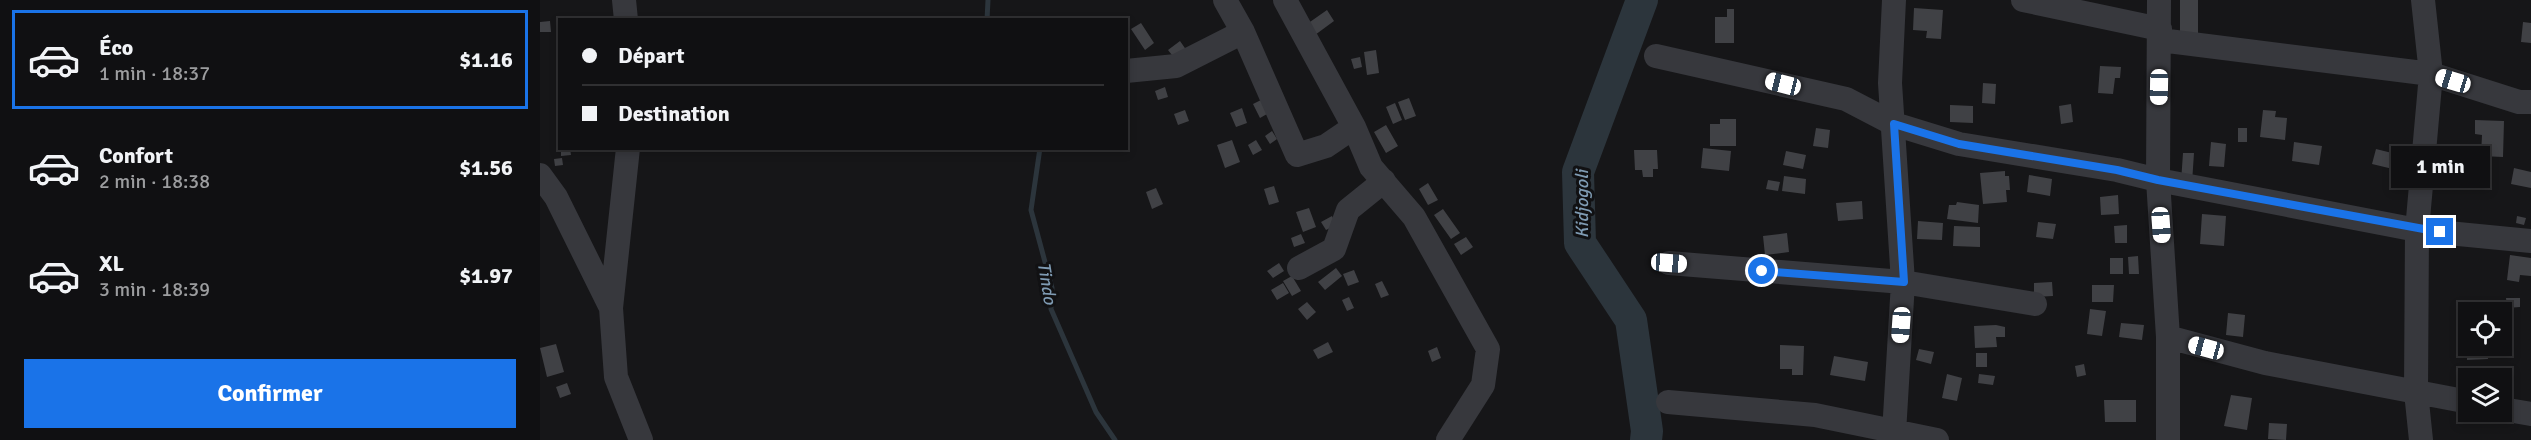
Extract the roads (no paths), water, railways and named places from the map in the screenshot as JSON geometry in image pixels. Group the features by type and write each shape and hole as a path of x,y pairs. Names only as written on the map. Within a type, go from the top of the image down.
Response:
{"street":[{"path":"624,0 626,18"},
{"path":"1225,0 1243,32 1297,155 1326,146 1354,127"},
{"path":"1285,0 1354,127 1371,167 1414,216 1488,349 1483,385 1448,440"},
{"path":"1894,0 1890,83 1904,282 1894,433"},
{"path":"2023,0 2160,34 2431,74 2519,102 2531,102"},
{"path":"2159,0 2158,180 2168,337 2168,440"},
{"path":"2421,440 2416,392 2417,230 2431,74 2423,0"},
{"path":"1128,71 1176,66 1243,32"},
{"path":"1656,56 1741,73 1846,99 1894,124 1959,144 2117,170 2417,230 2531,241"},
{"path":"628,150 610,308 616,377 641,440"},
{"path":"540,175 556,197 610,308"},
{"path":"1299,268 1334,249 1348,210 1384,181"},
{"path":"1669,263 1904,282 2035,304"},
{"path":"2168,337 2265,363 2458,400"},
{"path":"1668,402 1815,414 1894,433 1937,440"},
{"path":"2512,411 2531,414"}],"waterway":[{"name":"Tindo","path":"987,18 988,0"},
{"name":"Kidjogoli","path":"1642,0 1578,172 1580,243 1631,320 1647,431 1646,440"},
{"name":"Tindo","path":"1040,150 1031,210 1052,288 1051,309 1096,412 1115,440"}]}
